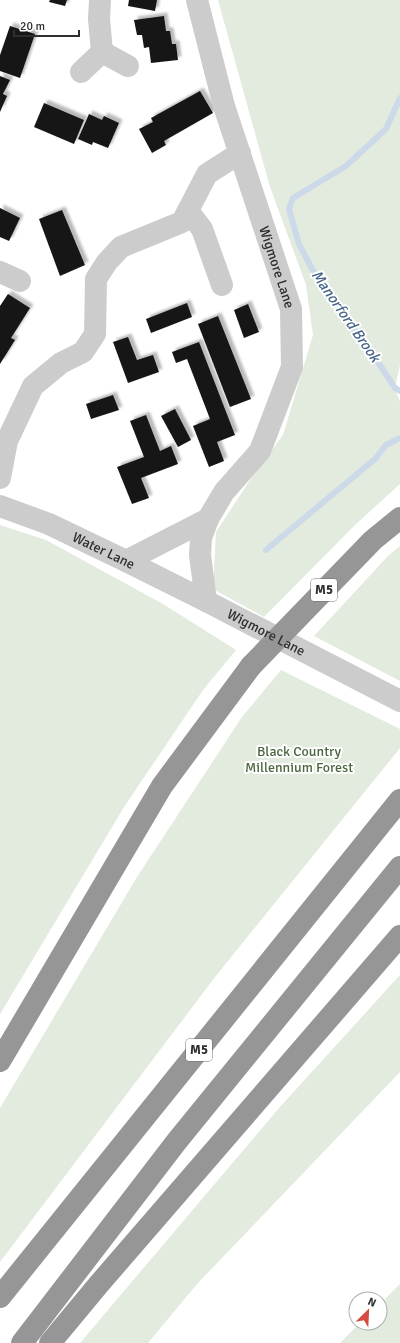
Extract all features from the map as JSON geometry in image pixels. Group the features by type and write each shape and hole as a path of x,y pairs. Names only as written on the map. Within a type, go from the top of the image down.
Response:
{"highway":[{"name":"M5","path":"0,1061 162,786 251,666 373,540 400,518"},
{"name":"M5","path":"0,1297 399,801"},
{"path":"22,1343 177,1141 400,867"},
{"path":"50,1343 104,1278 400,936"}],"street":[{"path":"81,72 102,52 100,0"},
{"name":"Wigmore Lane","path":"197,0 224,106 291,309 292,367 260,451 224,492 208,519 201,538 200,555 206,600 400,701"},
{"path":"102,52 128,66"},
{"path":"0,478 7,441 32,386 61,363 82,352 95,334 96,279 107,262 121,247 182,222 207,174 240,154"},
{"path":"188,211 202,229 222,285"},
{"path":"0,272 20,281"},
{"name":"Water Lane","path":"0,506 49,524 206,600"},
{"path":"126,561 208,519"}],"green space":[{"path":"218,0 400,0 400,365 395,388 400,402 400,484 355,525 264,617 213,589 216,532 250,480 283,435 313,335 306,285 270,187"},
{"path":"0,525 46,540 163,604 236,650 203,690 124,807 0,1014"},
{"path":"400,546 400,681 314,636 388,556"},
{"name":"Black Country Millennium Forest","path":"281,670 400,729 400,748 215,977 0,1262 0,1108 137,877 242,717"},
{"path":"400,975 400,1072 197,1284 148,1343 80,1343 279,1108"},
{"path":"400,1284 400,1343 340,1343 352,1331 388,1331 388,1296"}],"building":[{"path":"50,0 67,0 65,6 49,2"},
{"path":"129,0 157,0 155,11 128,6"},
{"path":"164,16 166,31 170,31 172,44 176,44 178,60 151,63 149,47 144,48 142,35 137,35 134,20"},
{"path":"10,26 35,34 20,78 0,71 0,55"},
{"path":"0,76 10,80 3,94 7,96 0,112"},
{"path":"200,91 213,113 164,141 166,145 152,153 139,129 153,122 151,118"},
{"path":"44,103 84,120 74,144 34,127"},
{"path":"89,114 102,120 104,116 119,123 108,148 93,142 92,145 78,139"},
{"path":"0,208 20,218 9,241 0,237"},
{"path":"62,210 85,265 60,276 39,219"},
{"path":"8,294 30,308 11,338 15,340 0,364 0,306"},
{"path":"187,303 192,317 151,333 146,319"},
{"path":"248,304 259,332 244,338 234,310"},
{"path":"218,316 251,399 230,407 198,324"},
{"path":"128,337 137,360 153,355 159,372 128,383 113,342"},
{"path":"199,342 235,435 217,442 224,461 209,467 193,426 210,419 187,359 176,363 172,352"},
{"path":"113,395 119,410 91,419 86,404"},
{"path":"175,409 191,440 178,447 161,416"},
{"path":"146,415 160,451 171,446 178,464 141,478 149,498 132,504 117,467 144,457 130,421"}],"waterway":[{"name":"Manorford Brook","path":"400,98 386,129 346,166 293,198 289,209 299,244 320,284 374,356 395,388 400,391"},
{"path":"266,550 375,459 386,445 400,438"}]}
